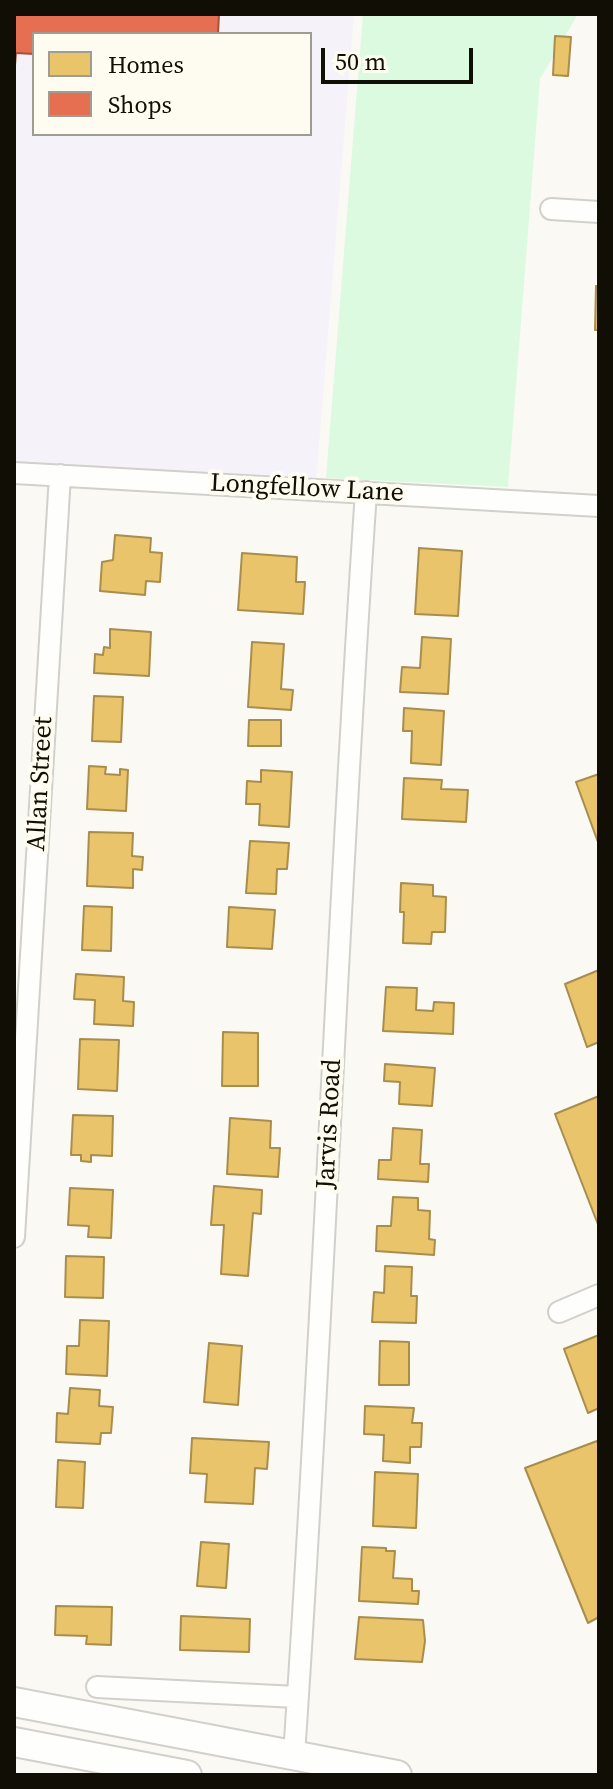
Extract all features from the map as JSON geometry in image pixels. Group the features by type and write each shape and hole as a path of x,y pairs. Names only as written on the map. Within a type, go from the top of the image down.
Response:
{"street":[{"path":"551,209 599,212"},
{"name":"Longfellow Lane","path":"14,473 599,506"},
{"name":"Allan Street","path":"14,1237 60,475"},
{"name":"Jarvis Road","path":"294,1755 349,728 366,492"},
{"path":"559,1312 599,1295"},
{"path":"97,1687 297,1697"},
{"path":"14,1702 397,1775"},
{"path":"14,1742 187,1775"}],"shaded area":[{"path":"14,14 354,14 316,482 14,463"}],"green space":[{"path":"363,14 578,14 540,79 508,487 326,478"}],"building: Homes":[{"path":"555,36 571,37 568,76 553,75"},
{"path":"596,286 599,286 599,330 595,330"},
{"path":"115,535 151,538 150,552 162,553 160,582 146,581 145,595 100,591 102,562 113,560"},
{"path":"419,548 462,551 458,616 415,614"},
{"path":"242,553 297,557 296,582 305,582 303,614 238,610"},
{"path":"110,629 151,632 149,676 94,673 95,654 103,655 104,647 110,648"},
{"path":"422,637 451,639 448,694 400,692 402,667 420,668"},
{"path":"252,642 284,644 281,689 293,690 291,710 248,707"},
{"path":"94,696 123,697 121,742 92,741"},
{"path":"404,708 444,711 441,765 411,763 412,731 403,731"},
{"path":"249,720 281,720 281,746 248,746"},
{"path":"89,766 106,767 105,774 120,775 120,769 128,770 126,811 87,809"},
{"path":"261,770 292,772 289,827 259,825 260,804 246,804 247,781 261,782"},
{"path":"599,774 599,845 576,782"},
{"path":"404,778 442,780 441,789 468,790 466,822 402,819"},
{"path":"89,832 133,833 132,856 143,857 142,870 133,869 133,888 87,886"},
{"path":"250,841 289,843 287,869 277,869 276,894 246,893"},
{"path":"401,883 433,885 433,896 446,897 445,932 432,932 431,944 403,943"},
{"path":"84,906 112,907 111,951 82,950"},
{"path":"229,907 275,910 272,949 227,947"},
{"path":"599,970 599,1042 587,1047 565,984"},
{"path":"76,974 124,977 123,1001 134,1002 133,1026 94,1024 95,1000 74,999"},
{"path":"386,987 417,988 416,1010 433,1011 434,1002 454,1003 453,1034 383,1031"},
{"path":"223,1032 258,1033 258,1086 222,1086"},
{"path":"80,1039 119,1040 117,1091 78,1089"},
{"path":"385,1064 435,1068 432,1106 399,1104 400,1082 384,1081"},
{"path":"599,1096 599,1227 555,1114"},
{"path":"73,1115 113,1116 112,1156 91,1155 91,1162 81,1161 81,1155 71,1155"},
{"path":"230,1118 271,1121 270,1148 280,1148 278,1177 227,1174"},
{"path":"393,1128 422,1130 420,1164 429,1164 428,1182 378,1179 379,1160 391,1160"},
{"path":"214,1186 262,1190 261,1214 253,1213 248,1276 221,1274 224,1225 211,1225"},
{"path":"70,1188 113,1190 111,1238 88,1237 89,1226 68,1225"},
{"path":"393,1197 418,1198 418,1210 430,1211 429,1239 435,1240 434,1255 376,1251 377,1226 391,1226"},
{"path":"66,1256 104,1257 103,1298 65,1297"},
{"path":"385,1266 412,1267 411,1296 417,1296 416,1323 372,1322 374,1292 384,1293"},
{"path":"80,1320 109,1321 107,1376 66,1374 67,1346 79,1346"},
{"path":"599,1335 599,1408 588,1413 564,1349"},
{"path":"380,1341 409,1342 409,1385 379,1385"},
{"path":"209,1343 242,1346 238,1405 204,1402"},
{"path":"70,1388 100,1390 99,1406 113,1407 111,1433 101,1433 100,1444 56,1442 57,1413 68,1414"},
{"path":"365,1406 414,1408 412,1423 422,1423 421,1447 410,1447 410,1463 383,1461 384,1435 364,1434"},
{"path":"192,1438 269,1442 267,1469 255,1468 253,1504 205,1502 207,1474 190,1473"},
{"path":"597,1441 599,1617 588,1623 525,1468"},
{"path":"58,1460 85,1462 83,1508 56,1507"},
{"path":"375,1472 418,1474 416,1528 373,1526"},
{"path":"201,1542 229,1544 226,1588 197,1586"},
{"path":"362,1547 395,1551 393,1578 412,1579 412,1591 419,1591 418,1604 359,1601"},
{"path":"56,1606 112,1607 111,1645 86,1644 87,1636 55,1635"},
{"path":"181,1616 250,1619 249,1652 180,1650"},
{"path":"359,1617 423,1620 425,1641 422,1662 355,1659"}],"building: Shops":[{"path":"14,14 219,14 218,32 32,32 32,54 16,53 14,78"}]}
